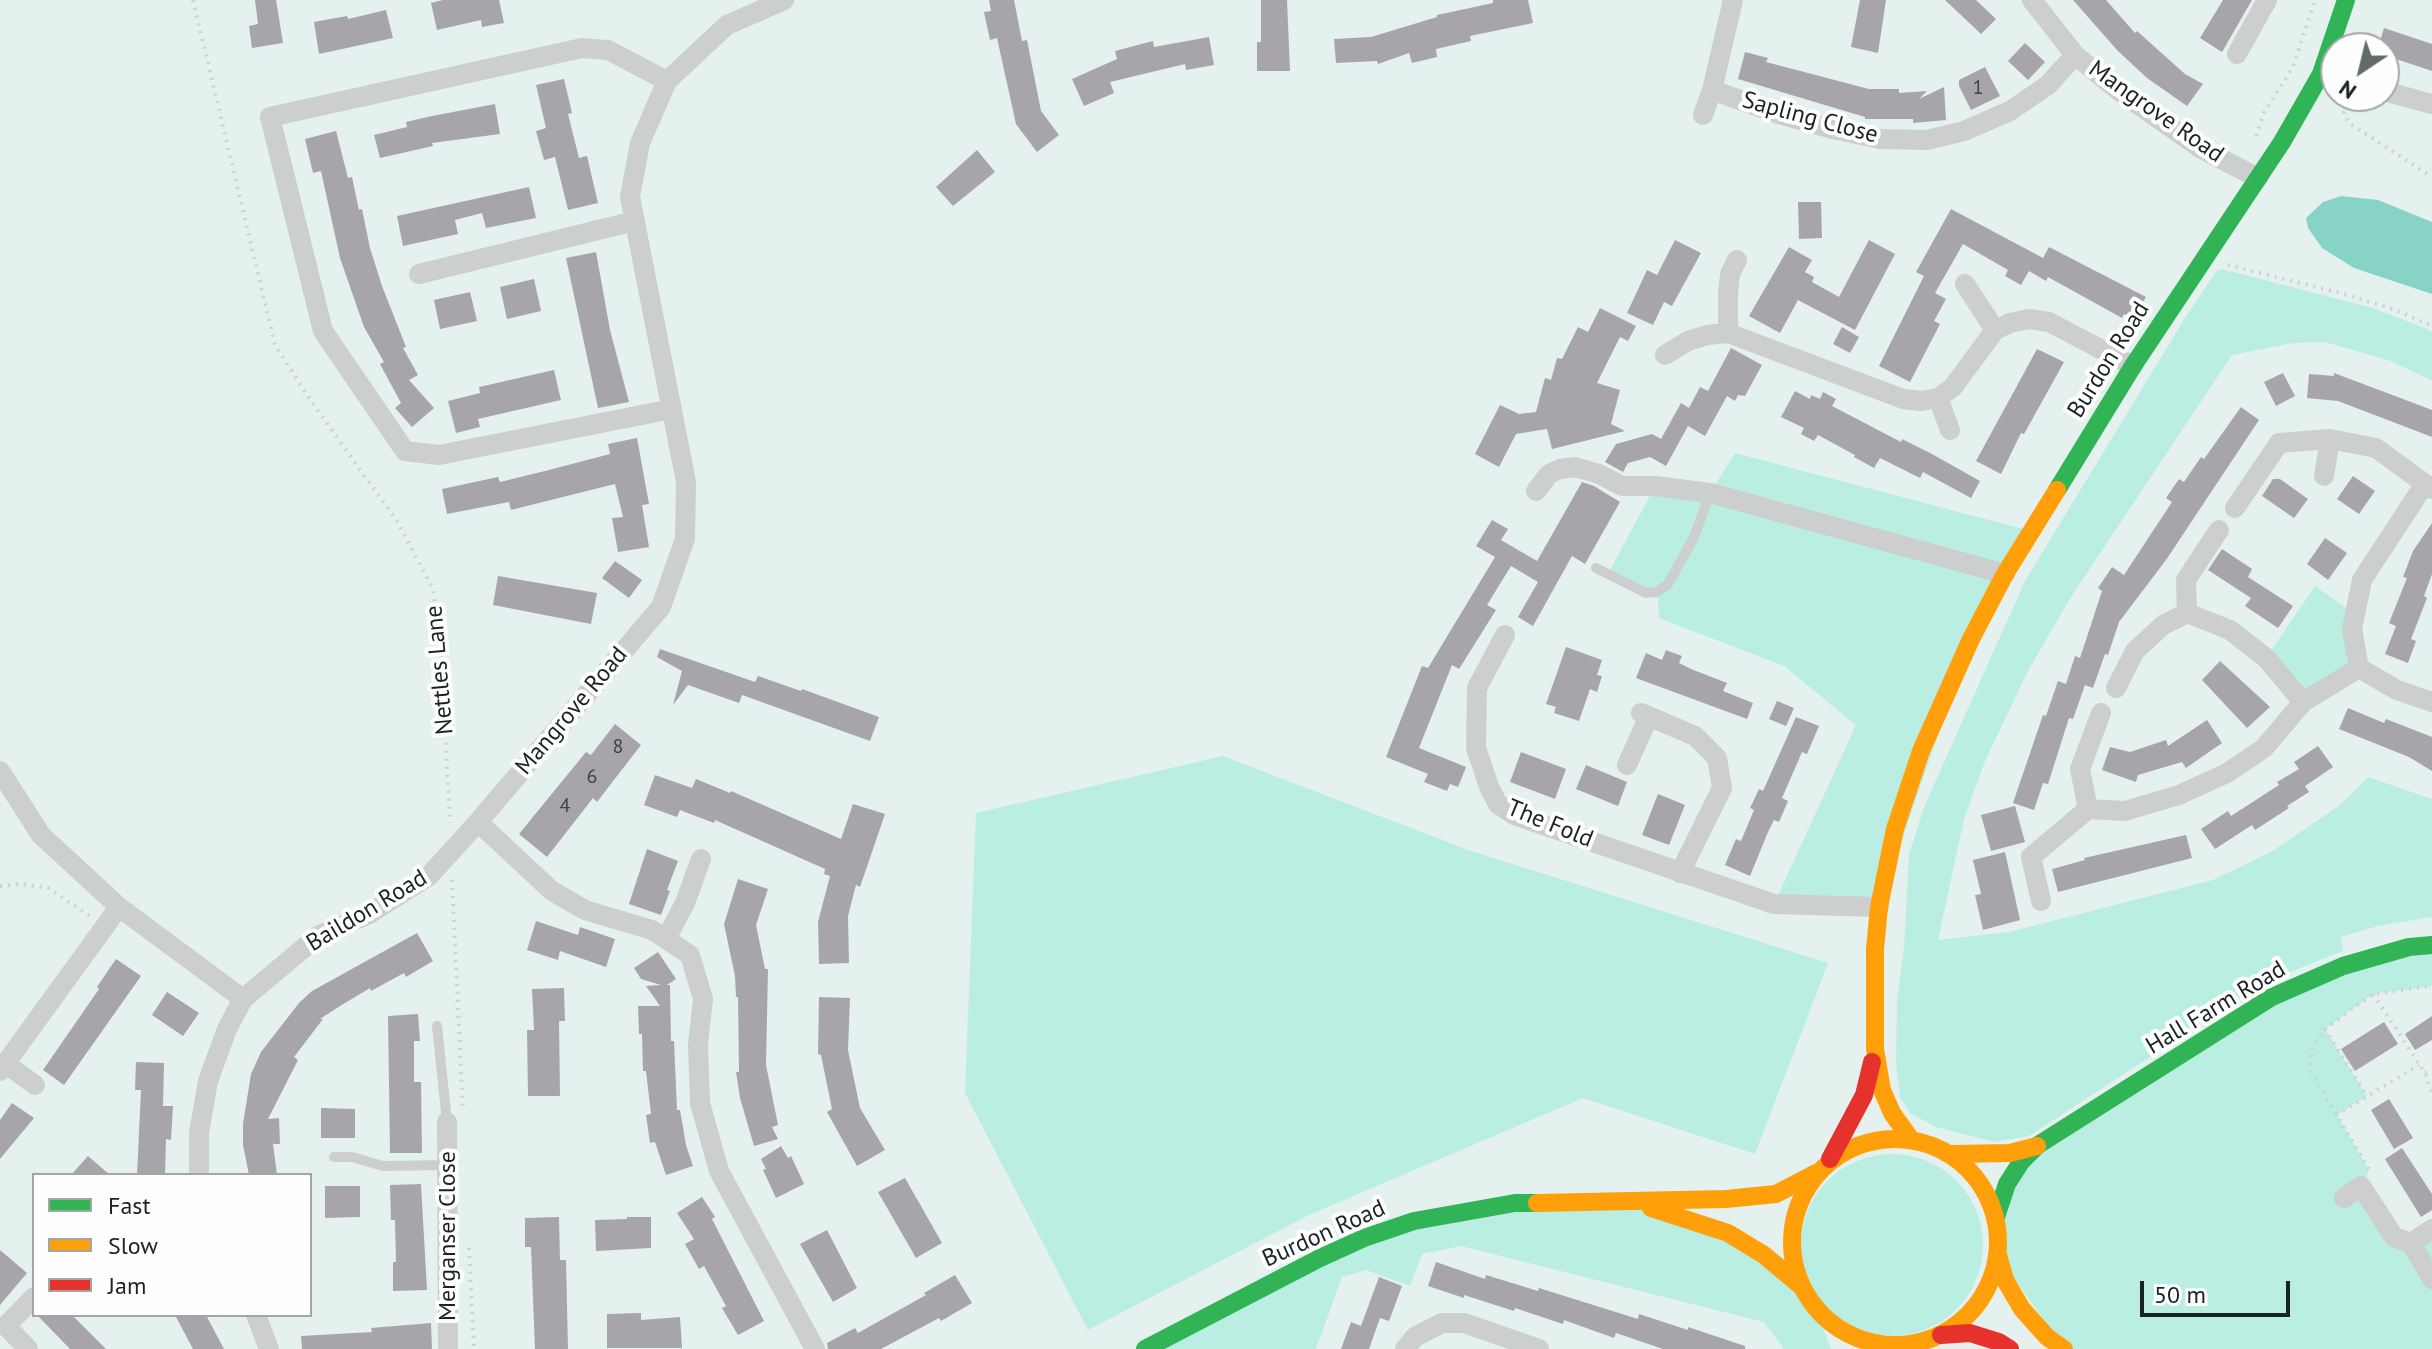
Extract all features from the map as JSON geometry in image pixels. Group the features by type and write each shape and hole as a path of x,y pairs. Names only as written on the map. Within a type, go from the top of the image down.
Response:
{"street":[{"name":"Mangrove Road","path":"478,822 661,607 685,539 686,482 630,197 640,143 667,81 727,25 784,0"},
{"name":"Sapling Close","path":"1703,115 1733,0"},
{"name":"Mangrove Road","path":"2032,0 2075,55 2119,91 2200,148 2251,174"},
{"path":"2237,54 2267,0"},
{"name":"Burdon Road","path":"2338,32 2346,0"},
{"path":"667,81 608,50 582,48 270,117 323,331 405,451 439,455 672,409"},
{"name":"Sapling Close","path":"1712,90 1833,129 1880,139 1927,140 1964,131 2010,111 2048,85 2075,55"},
{"name":"Burdon Road","path":"1875,1049 1875,949 1879,907 1895,829 1921,751 1971,639 2005,574 2199,264 2251,174 2320,86"},
{"path":"2400,95 2432,104"},
{"path":"419,274 635,221"},
{"path":"1728,333 1729,284 1737,260"},
{"path":"1965,284 1995,330"},
{"path":"1665,355 1688,341 1728,333 1903,399 1921,401 1938,398 1953,387 1995,330 2029,319 2049,322 2133,366"},
{"path":"1938,398 1950,430"},
{"path":"2324,476 2330,439"},
{"path":"2235,508 2279,443 2330,439 2376,448 2428,487 2362,580 2352,629 2359,668 2397,690 2432,702"},
{"path":"1536,491 1549,474 1575,467 1599,474 1622,486 1655,486 1710,493 2005,574"},
{"path":"2187,613 2186,580 2219,530"},
{"path":"2116,688 2135,651 2163,625 2187,613 2230,630 2266,658 2303,702"},
{"name":"The Fold","path":"1505,635 1477,688 1476,748 1498,804 1514,815 1774,904 1879,907"},
{"path":"2041,901 2031,857 2088,809 2125,811 2179,795 2227,773 2264,748 2303,702 2359,668"},
{"path":"2088,809 2080,769 2101,713"},
{"path":"1627,765 1645,715 1695,736 1717,758 1722,788 1680,873"},
{"path":"0,771 41,835 119,907 243,999"},
{"name":"Baildon Road","path":"199,1173 199,1133 208,1081 227,1029 243,999 318,936 369,914 429,876 478,822"},
{"path":"478,822 552,891 585,910 652,930 690,955 703,999 698,1044 700,1103 719,1171 815,1349"},
{"path":"666,939 685,903 701,859"},
{"path":"35,1085 3,1068 119,907"},
{"name":"Hall Farm Road","path":"1996,1217 2007,1184 2021,1162 2038,1145 2272,997 2343,966 2409,947 2432,945"},
{"path":"1875,1049 1882,1090 1892,1113 1910,1138"},
{"path":"1830,1159 1864,1095 1875,1049"},
{"name":"Merganser Close","path":"448,1349 447,1165 455,1119"},
{"name":"Burdon Road","path":"1632,1201 1728,1233 1764,1255 1801,1286 1816,1309 1831,1323 1859,1338 1907,1347 1941,1335 1962,1321 1980,1302 1992,1280 1998,1255 1996,1217 1981,1181 1953,1154 1910,1138 1872,1139 1830,1159 1816,1173 1796,1208 1791,1247 1801,1286"},
{"name":"Hall Farm Road","path":"1953,1154 2010,1153 2038,1145"},
{"name":"Burdon Road","path":"1145,1349 1320,1258 1364,1238 1414,1221 1515,1203 1726,1199 1776,1194 1816,1173"},
{"path":"2353,1192 2394,1237 2411,1243 2432,1279"},
{"path":"2411,1243 2432,1229"},
{"path":"1998,1255 2005,1280 2022,1309 2047,1337 2064,1349"},
{"path":"28,1349 3,1323 32,1299"},
{"path":"1816,1309 1831,1347"},
{"path":"257,1317 269,1349"},
{"path":"1405,1349 1415,1337 1442,1323 1464,1323 1539,1349"},
{"path":"1941,1335 1970,1333 1999,1342 2010,1349"}],"lane":[{"path":"1596,568 1646,593 1657,592 1668,584 1694,537 1710,493"},
{"path":"437,1026 455,1119"},
{"path":"334,1157 352,1157 383,1166 447,1165"}],"path":[{"name":"Nettles Lane","path":"193,0 275,345 397,521 433,589 441,654 451,851 455,1119"},
{"path":"2251,174 2264,113 2293,67 2315,0"},
{"path":"2344,112 2349,123 2432,177"},
{"path":"2199,264 2229,265 2297,281 2393,309 2432,326"},
{"path":"0,886 20,884 48,888 104,928"},
{"path":"2353,1192 2369,1170 2310,1070 2313,1045 2325,1029 2373,994 2431,987"},
{"path":"2373,994 2425,1073 2432,1093"},
{"path":"2325,1029 2367,1096"},
{"path":"2336,1115 2419,1065"},
{"path":"2425,1073 2432,1069"},
{"path":"469,1240 474,1349"}],"shaded area":[{"path":"2341,196 2378,200 2432,222 2432,294 2354,268 2322,248 2308,228 2306,218 2323,202"},
{"path":"2222,269 2373,308 2425,328 2432,332 2432,381 2391,361 2325,342 2293,343 2232,355 2069,600 2028,671 1985,761 1964,819 1938,940 2009,932 2213,880 2271,852 2340,805 2368,777 2432,799 2432,917 2378,926 2341,937 2343,951 2265,982 2029,1136 1994,1142 1936,1127 1910,1113 1900,1097 1896,1063 1897,999 1904,948 1909,855 1924,807 2025,581 2185,318 2216,272"},
{"path":"1735,453 2031,531 1971,639 1879,907 1774,904 1856,725 1784,666 1659,618 1657,592 1608,574 1655,486 1710,493"},
{"path":"2315,586 2355,614 2359,668 2303,702 2266,658"},
{"path":"1223,756 1471,851 1828,963 1755,1154 1583,1098 1309,1215 1088,1330 965,1093 976,813"},
{"path":"2432,945 2432,986 2373,994 2325,1029 2367,1096 2337,1115 2369,1170 2363,1189 2394,1237 2432,1229 2432,1349 2064,1349 1998,1255 1996,1217 2021,1162 2272,997"},
{"path":"1892,1154 1927,1161 1943,1169 1956,1181 1968,1194 1976,1210 1983,1245 1976,1280 1968,1296 1956,1309 1943,1321 1927,1329 1892,1336 1857,1329 1841,1321 1828,1309 1816,1296 1808,1280 1801,1245 1808,1210 1816,1194 1828,1181 1841,1169 1857,1161"},
{"path":"1631,1201 1728,1233 1801,1286 1816,1309 1831,1349 1784,1349 1764,1322 1461,1246 1422,1254 1410,1286 1366,1270 1342,1277 1316,1349 1145,1349 1414,1221"}],"building":[{"path":"255,0 276,0 283,43 252,48 249,26 258,24"},
{"path":"443,0 499,0 504,23 482,27 481,20 437,30 431,3"},
{"path":"989,0 1014,0 1022,41 1027,40 1041,111 1059,135 1037,152 1016,124 997,38 990,40 984,12 991,11"},
{"path":"1261,0 1287,0 1290,71 1257,71"},
{"path":"1493,0 1528,0 1533,23 1470,36 1471,41 1436,49 1437,57 1412,63 1409,53 1378,64 1377,61 1336,63 1334,39 1371,37 1437,15 1493,3"},
{"path":"1860,0 1886,0 1878,53 1851,47"},
{"path":"1945,0 1976,0 1996,19 1981,34"},
{"path":"2073,0 2106,0 2135,33 2137,31 2185,74 2203,84 2187,106 2147,78 2118,51"},
{"path":"2223,0 2252,0 2222,52 2200,38"},
{"path":"386,10 393,38 319,54 314,22 347,16 348,19"},
{"path":"2400,33 2432,44 2432,71 2400,60"},
{"path":"1209,37 1214,65 1186,70 1185,64 1110,82 1114,93 1084,106 1072,79 1117,59 1115,51 1153,41 1154,47"},
{"path":"2025,43 2045,62 2028,80 2008,61"},
{"path":"1745,52 1768,58 1766,62 1869,89 1899,89 1899,93 1927,91 1919,99 1944,87 1946,120 1913,123 1913,119 1865,119 1738,79"},
{"path":"1985,67 2000,96 1971,110 1959,80"},
{"path":"564,79 572,113 568,114 579,158 587,156 598,203 568,210 555,157 544,160 536,131 546,128 536,85"},
{"path":"495,104 500,134 432,143 433,146 380,158 374,135 407,127 406,122"},
{"path":"336,131 348,178 352,177 359,210 362,209 382,286 406,347 403,348 418,375 409,380 434,408 412,427 395,408 401,403 380,364 384,362 364,327 340,258 321,171 313,173 305,139"},
{"path":"977,150 995,172 953,206 936,187"},
{"path":"529,187 536,218 486,228 482,213 455,220 458,234 403,246 397,216"},
{"path":"1798,202 1821,202 1822,238 1799,239"},
{"path":"1951,209 2043,258 2049,247 2146,297 2134,319 2124,314 2122,318 2048,277 2046,281 2029,271 2021,285 2005,276 2008,270 1963,244 1935,293 1946,299 1934,321 1940,324 1910,382 1879,366 1924,276 1916,272"},
{"path":"1675,240 1701,253 1672,306 1664,302 1653,325 1627,313 1647,270 1657,275"},
{"path":"1869,240 1895,254 1855,330 1798,300 1780,333 1749,316 1789,247 1812,260 1805,272 1814,277 1812,282 1839,297"},
{"path":"596,252 610,330 629,402 598,408 566,258"},
{"path":"534,279 541,311 507,319 500,287"},
{"path":"470,292 477,321 440,329 434,300"},
{"path":"1600,308 1636,326 1628,341 1620,337 1597,383 1620,390 1611,424 1625,431 1552,449 1547,429 1516,434 1499,467 1475,454 1500,405 1519,414 1536,412 1545,378 1551,380 1557,358 1562,359 1578,327 1588,332"},
{"path":"1842,327 1859,337 1850,353 1833,344"},
{"path":"1731,348 1762,365 1745,396 1738,395 1735,401 1727,396 1705,436 1688,426 1666,466 1650,457 1628,463 1623,472 1605,462 1616,444 1652,434 1661,439 1681,403 1689,408 1700,387 1708,391"},
{"path":"2037,349 2064,362 2024,434 2021,433 2001,474 1976,461"},
{"path":"554,370 561,400 478,419 480,427 456,433 448,401 480,393 479,387"},
{"path":"2283,373 2295,396 2276,406 2264,382"},
{"path":"2334,373 2432,410 2432,437 2338,401 2307,398 2309,374 2334,376"},
{"path":"1795,391 1810,399 1811,395 1820,399 1823,392 1836,399 1832,406 1980,481 1971,498 1923,472 1920,478 1880,458 1874,468 1818,435 1814,441 1801,434 1804,428 1781,417"},
{"path":"2241,407 2259,420 2166,560 2119,622 2093,688 2085,685 2073,719 2069,718 2048,784 2043,783 2034,810 2013,803 2058,681 2066,684 2075,656 2080,658 2102,591 2098,588 2112,567 2124,575 2172,502 2166,498 2179,479 2184,482 2201,457 2204,459"},
{"path":"637,438 649,504 642,505 649,547 618,552 612,518 623,517 615,484 511,510 509,502 447,514 442,489 498,477 500,482 610,454 608,444"},
{"path":"2353,476 2375,491 2359,514 2337,499"},
{"path":"2273,479 2280,479 2308,499 2294,518 2262,496"},
{"path":"1582,482 1620,502 1585,564 1572,556 1533,626 1518,617 1538,582 1511,566 1487,605 1496,610 1459,669 1452,665 1419,748 1466,767 1458,787 1450,784 1447,791 1424,782 1428,774 1386,757 1422,666 1428,668 1495,557 1476,546 1492,520 1508,529 1501,540 1537,561"},
{"path":"2432,523 2432,574 2424,596 2427,598 2411,639 2416,641 2408,663 2385,654 2396,626 2389,623 2407,578 2403,577 2413,551"},
{"path":"2325,538 2347,553 2328,580 2307,564"},
{"path":"2222,549 2252,569 2248,577 2293,606 2278,628 2245,606 2251,598 2208,570"},
{"path":"615,561 642,580 629,598 602,578"},
{"path":"498,576 597,593 591,624 493,605"},
{"path":"1566,647 1602,660 1597,675 1602,676 1597,692 1590,689 1579,721 1554,713 1556,707 1546,704"},
{"path":"660,649 755,682 758,676 802,689 879,717 870,741 742,695 739,703 688,685 673,705 682,671 657,657"},
{"path":"1666,650 1682,656 1679,663 1727,683 1723,691 1753,703 1747,719 1636,678 1646,653 1662,660"},
{"path":"2220,661 2270,707 2247,728 2202,680"},
{"path":"1777,701 1794,708 1786,726 1769,719"},
{"path":"2348,708 2384,723 2386,719 2432,737 2432,771 2409,757 2339,729"},
{"path":"1796,717 1819,726 1807,754 1802,752 1782,798 1788,801 1779,822 1774,820 1750,876 1725,865 1736,839 1741,841 1754,810 1750,808 1759,789 1763,791"},
{"path":"2207,720 2222,743 2186,768 2182,762 2138,775 2136,782 2102,770 2110,747 2130,752 2166,740 2168,746"},
{"path":"615,724 641,745 597,802 593,798 547,857 519,834 586,752 591,755"},
{"path":"2318,746 2333,767 2305,786 2309,792 2255,830 2252,825 2215,849 2201,829 2228,811 2231,816 2279,785 2277,782 2299,769 2294,762"},
{"path":"1521,752 1566,769 1555,799 1510,782"},
{"path":"1586,765 1627,782 1618,806 1576,789"},
{"path":"655,775 692,788 696,779 731,791 841,839 853,804 885,814 860,887 856,885 848,916 849,963 819,964 818,922 830,876 824,874 825,869 715,820 714,823 680,810 677,817 644,805"},
{"path":"1658,794 1685,805 1669,845 1642,835"},
{"path":"2015,806 2025,842 1991,851 1981,815"},
{"path":"2186,835 2192,858 2058,892 2052,869 2084,858"},
{"path":"647,849 678,861 661,915 629,904"},
{"path":"2005,852 2020,920 1983,930 1975,895 1981,894 1973,860"},
{"path":"738,879 768,889 756,925 765,969 768,969 766,1065 778,1125 772,1127 778,1139 754,1146 736,1072 739,1072 738,997 724,924"},
{"path":"536,921 578,935 580,927 615,939 606,967 560,951 558,960 527,950"},
{"path":"417,933 433,961 406,977 404,973 371,991 370,988 320,1019 323,1019 294,1057 298,1060 268,1119 279,1118 280,1144 273,1144 277,1173 249,1173 243,1124 251,1074 261,1052 312,991"},
{"path":"658,952 676,979 667,985 670,985 677,1110 680,1110 693,1166 666,1175 655,1142 650,1143 646,1115 651,1114 646,1071 643,1071 638,1006 660,1006 646,986 661,985 641,979 634,968"},
{"path":"116,959 141,976 64,1085 43,1070"},
{"path":"564,988 565,1021 559,1021 560,1096 528,1096 527,1030 534,1030 532,989"},
{"path":"167,992 199,1013 183,1036 152,1015"},
{"path":"819,997 850,998 848,1050 860,1108 885,1150 857,1166 827,1112 832,1109 821,1055 818,1054"},
{"path":"418,1014 420,1041 414,1041 414,1082 421,1082 422,1153 390,1153 388,1016"},
{"path":"2432,1016 2432,1040 2415,1050 2405,1034"},
{"path":"2384,1022 2398,1044 2355,1071 2341,1049"},
{"path":"136,1062 164,1063 163,1106 173,1106 171,1140 166,1139 165,1173 137,1173 141,1090 135,1090"},
{"path":"2389,1099 2413,1138 2394,1149 2371,1110"},
{"path":"12,1103 34,1118 0,1159 0,1120"},
{"path":"321,1108 355,1109 355,1138 321,1138"},
{"path":"781,1146 788,1158 791,1156 804,1184 776,1198 761,1159"},
{"path":"2402,1148 2432,1194 2432,1210 2421,1217 2385,1159"},
{"path":"88,1156 108,1173 73,1173"},
{"path":"905,1178 942,1243 916,1258 878,1192"},
{"path":"421,1184 427,1290 393,1291 395,1220 391,1220 390,1185"},
{"path":"325,1186 360,1186 360,1217 325,1218"},
{"path":"702,1197 715,1217 712,1219 764,1321 738,1335 722,1308 726,1306 704,1266 699,1269 685,1244 694,1239 677,1213"},
{"path":"559,1217 560,1260 566,1260 568,1349 535,1349 531,1247 525,1247 525,1218"},
{"path":"651,1217 651,1248 596,1251 595,1220"},
{"path":"827,1230 857,1288 833,1302 800,1244"},
{"path":"0,1250 27,1273 0,1305"},
{"path":"1436,1262 1485,1279 1486,1275 1538,1291 1539,1288 1638,1319 1639,1314 1688,1330 1688,1327 1745,1346 1745,1349 1663,1349 1616,1333 1614,1338 1564,1320 1563,1324 1515,1308 1514,1311 1464,1295 1464,1298 1428,1286"},
{"path":"955,1275 972,1303 881,1349 828,1349 827,1343 855,1328 858,1333"},
{"path":"1379,1277 1402,1286 1389,1321 1380,1318 1369,1349 1341,1349 1351,1322 1361,1326"},
{"path":"641,1313 641,1320 680,1317 682,1348 607,1348 607,1314"},
{"path":"39,1317 74,1317 106,1349 70,1349"},
{"path":"176,1317 207,1317 224,1349 193,1349"},
{"path":"431,1323 432,1349 302,1349 301,1336 372,1332 371,1328"}],"traffic: fast":[{"path":"2057,490 2133,366 2282,142 2321,74 2346,0"},
{"path":"1996,1217 2007,1184 2021,1162 2038,1145 2272,997 2343,966 2409,947 2432,945"},
{"path":"1145,1349 1364,1238 1414,1221 1515,1203 1537,1203"}],"traffic: slow":[{"path":"1910,1138 1892,1113 1882,1090 1875,1049 1875,949 1879,907 1895,829 1921,751 1971,639 2005,574 2057,490"},
{"path":"1895,1139 1935,1146 1968,1169 1991,1202 1998,1242 1991,1282 1968,1315 1935,1338 1895,1345 1855,1338 1822,1315 1799,1282 1792,1242 1799,1202 1822,1169 1855,1146 1895,1139"},
{"path":"1953,1154 2010,1153 2037,1146"},
{"path":"1537,1203 1726,1199 1776,1194 1816,1173"},
{"path":"1651,1208 1728,1233 1764,1255 1801,1286"},
{"path":"1998,1255 2005,1280 2022,1309 2047,1337 2064,1349"}],"traffic: jam":[{"path":"1830,1159 1864,1095 1872,1062"},
{"path":"1941,1335 1970,1333 1999,1342 2010,1349"}]}
